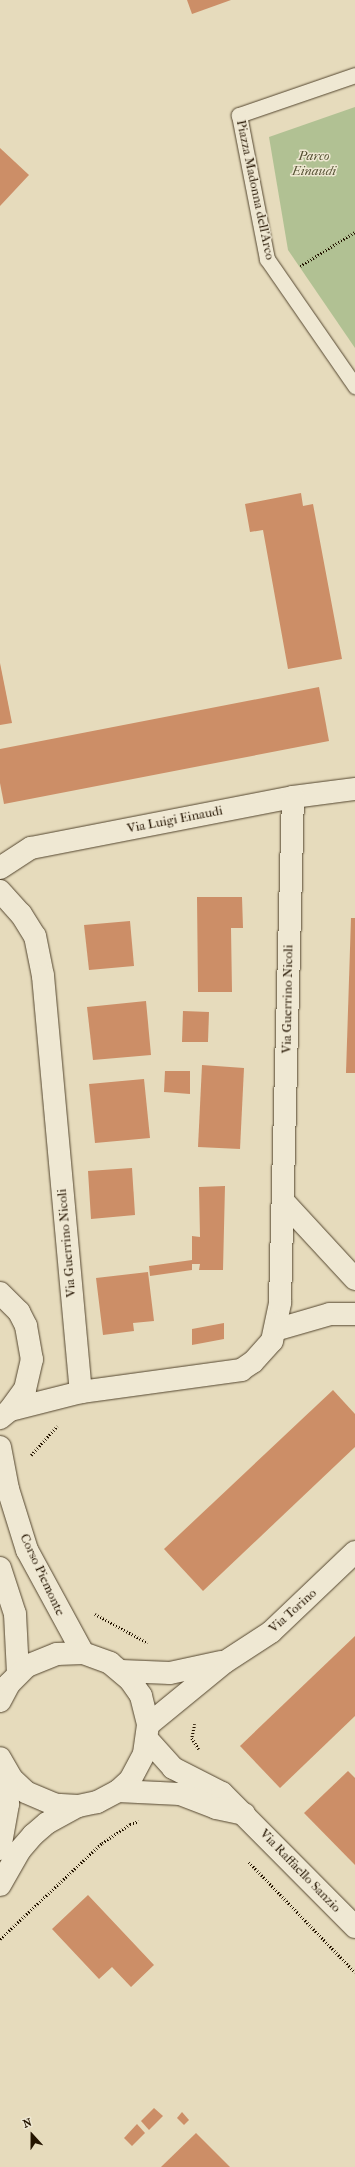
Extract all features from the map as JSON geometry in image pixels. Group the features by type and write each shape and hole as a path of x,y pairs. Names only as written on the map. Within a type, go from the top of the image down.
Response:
{"street":[{"name":"Via Luigi Einaudi","path":"0,868 31,848 293,797 355,789"},
{"name":"Via Guerrino Nicoli","path":"0,891 22,914 35,936 43,976 81,1392 241,1370 262,1353 272,1341 276,1330 280,1302 293,797"},
{"path":"283,1201 355,1280"},
{"path":"0,1293 19,1312 26,1326 32,1359 25,1389 5,1414"},
{"path":"276,1330 330,1314 355,1314"},
{"path":"5,1414 81,1392"},
{"name":"Corso Piemonte","path":"0,1447 8,1489 27,1550 83,1653"},
{"name":"Via Torino","path":"148,1733 225,1662 271,1632 355,1552"},
{"path":"0,1568 15,1614 18,1674"},
{"path":"0,1701 18,1674 43,1658 57,1654 83,1653 98,1657 121,1671 141,1696 148,1733 138,1768 118,1791 97,1802 78,1806 56,1805 39,1799 26,1792 2,1763"},
{"name":"Via Torino","path":"121,1671 170,1673 225,1662"},
{"name":"Via Raffaello Sanzio","path":"148,1733 173,1768 222,1793 355,1927"},
{"path":"0,1849 8,1804 2,1763"},
{"path":"118,1791 180,1794 216,1808 244,1814"},
{"path":"0,1885 20,1850 33,1835 46,1823 78,1806"}],"lane":[{"name":"Piazza Madonna dell'Arco","path":"355,75 238,115 267,259 355,386"}],"path":[{"path":"281,281 355,232"},
{"path":"29,1462 32,1451 57,1429"},
{"path":"91,1612 154,1647"},
{"path":"197,1720 192,1738 201,1752"},
{"path":"0,1939 102,1843 130,1824 142,1820"},
{"path":"248,1861 355,1972"}],"green space":[{"name":"Parco Einaudi","path":"355,107 355,348 288,250 269,137"}],"building":[{"path":"187,0 231,0 192,14"},
{"path":"0,148 29,175 0,206"},
{"path":"301,493 303,506 313,504 342,659 288,669 263,530 250,532 245,504"},
{"path":"0,663 12,723 0,725"},
{"path":"319,687 329,741 4,804 0,783 0,749"},
{"path":"197,897 242,897 243,928 231,928 232,992 198,992"},
{"path":"351,918 355,918 355,1073 346,1073"},
{"path":"130,921 134,966 89,970 84,925"},
{"path":"146,1001 151,1055 93,1060 87,1007"},
{"path":"183,1011 209,1012 208,1042 182,1042"},
{"path":"202,1065 244,1068 240,1149 198,1147"},
{"path":"165,1071 190,1071 190,1094 164,1092"},
{"path":"144,1079 150,1138 95,1143 89,1084"},
{"path":"132,1168 135,1215 91,1219 88,1171"},
{"path":"225,1186 223,1270 199,1270 200,1264 192,1264 192,1270 150,1276 149,1266 192,1260 192,1236 200,1237 199,1187"},
{"path":"148,1272 154,1321 133,1323 134,1331 103,1335 96,1278"},
{"path":"224,1323 224,1339 192,1345 192,1329"},
{"path":"333,1390 355,1414 355,1447 203,1591 164,1549"},
{"path":"355,1636 355,1716 280,1788 240,1746"},
{"path":"348,1771 355,1778 355,1865 304,1813"},
{"path":"88,1895 154,1965 131,1987 112,1967 99,1979 52,1929"},
{"path":"154,2108 163,2116 149,2130 141,2121"},
{"path":"182,2112 189,2120 184,2125 177,2118"},
{"path":"137,2124 145,2133 132,2146 124,2138"},
{"path":"196,2133 230,2167 161,2167"}]}
